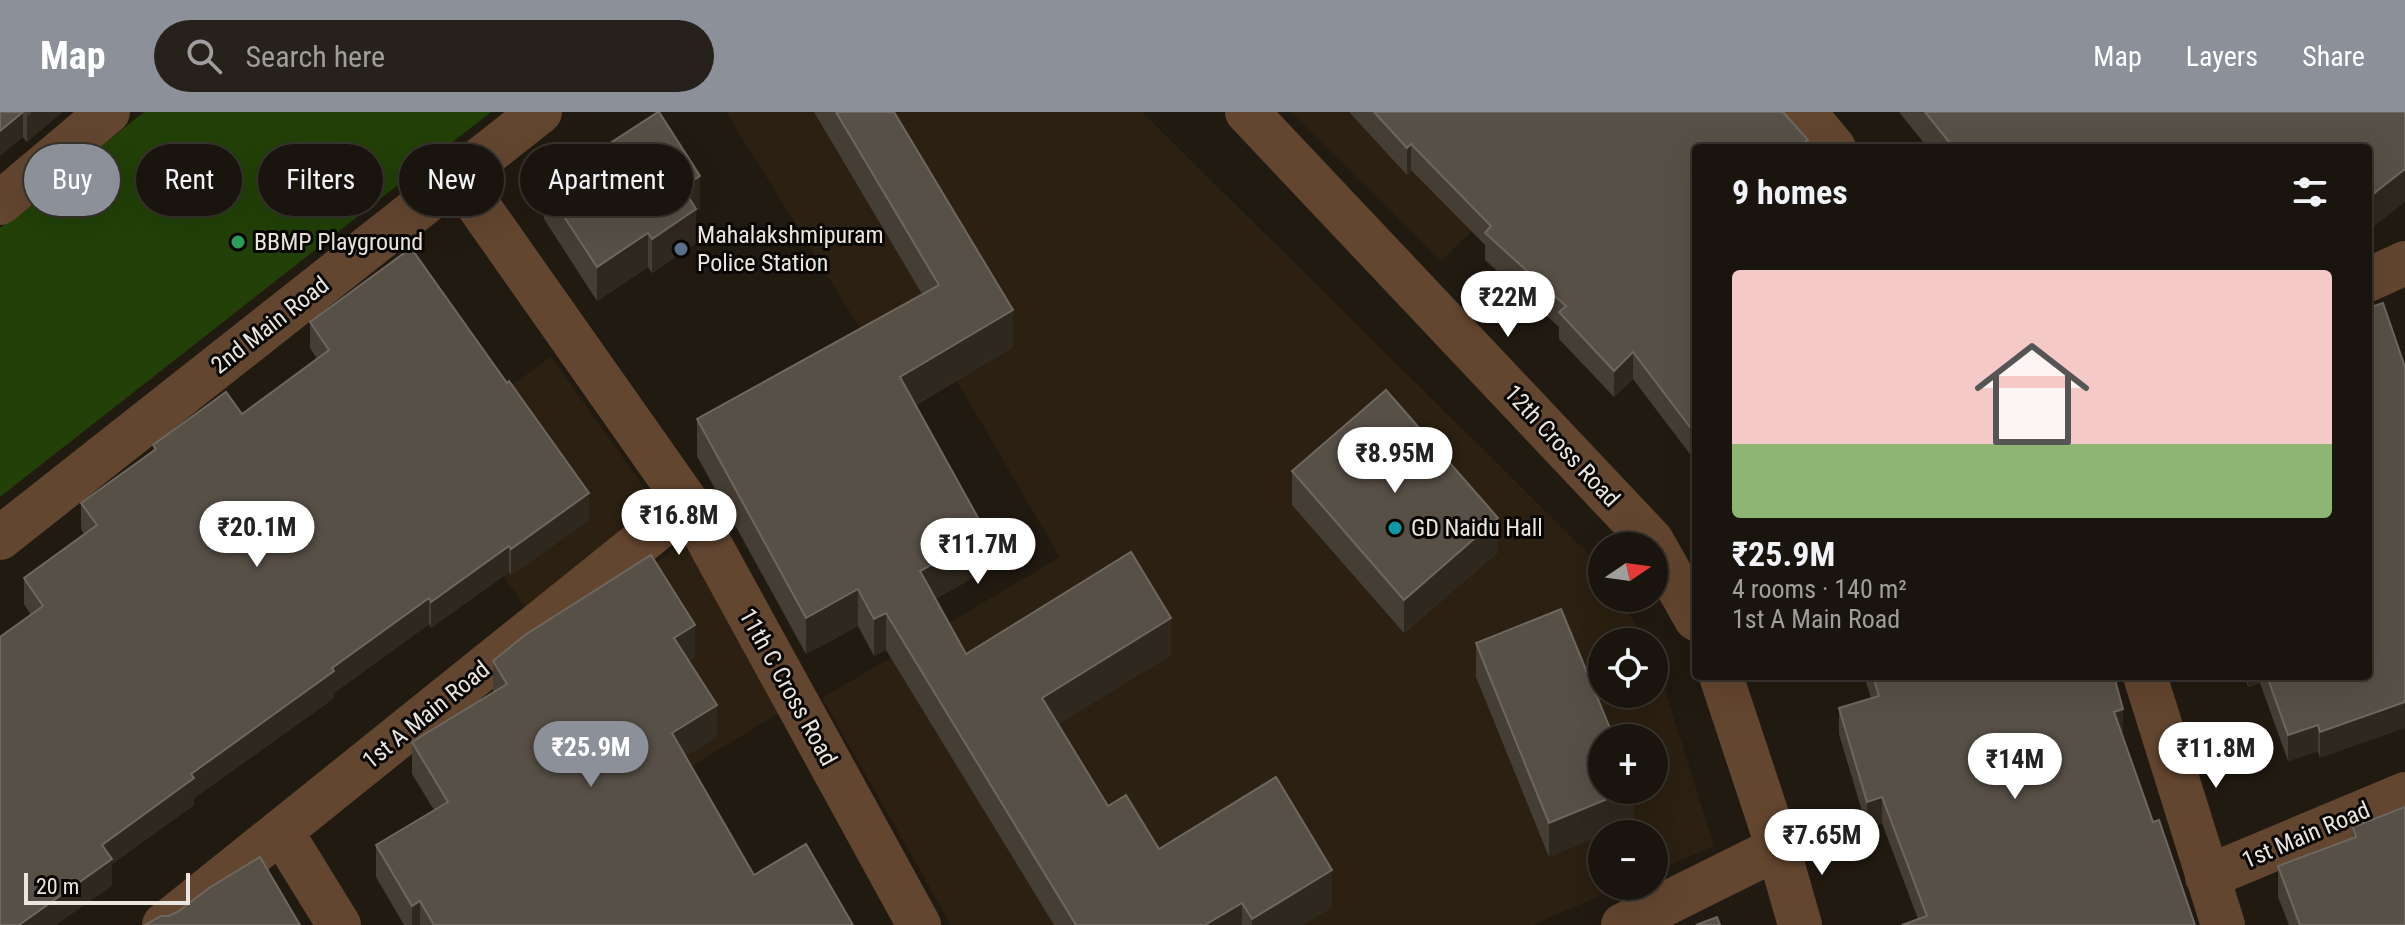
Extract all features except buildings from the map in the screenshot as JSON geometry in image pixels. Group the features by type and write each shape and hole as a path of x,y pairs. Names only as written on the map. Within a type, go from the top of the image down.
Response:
{"street":[{"path":"0,203 108,112"},
{"name":"2nd Main Road","path":"500,144 540,112"},
{"name":"12th Cross Road","path":"1247,112 1652,541 1692,612"},
{"path":"1804,112 1831,144"},
{"name":"2nd Main Road","path":"0,538 409,216"},
{"name":"11th C Cross Road","path":"485,216 688,504 919,925"},
{"path":"2372,278 2405,263"},
{"name":"1st A Main Road","path":"164,925 688,504"},
{"path":"1722,680 1800,925"},
{"path":"2146,680 2223,925"},
{"name":"1st Main Road","path":"2207,877 2405,794"},
{"path":"281,831 339,925"},
{"path":"1623,925 1778,848"}],"shaded area":[{"path":"726,112 1142,112 1588,553 1588,612 1628,612 1638,628 1588,628 1588,708 1668,708 1668,700 1714,846 1668,866 1668,820 1588,820 1590,900 1533,925 951,925 822,698 1060,557 912,305 863,333"},
{"path":"1291,112 1547,112 1571,136 1441,261"},
{"path":"551,357 661,511 527,610 417,452"},
{"path":"683,542 781,712 570,840 484,700"}],"green space":[{"path":"144,112 491,112 450,144 399,144 399,184 383,197 383,144 258,144 258,216 358,216 0,497 0,228 24,209 24,216 120,216 120,144 104,144"}],"place":[{"name":"BBMP Playground","path":"238,242"},
{"name":"Mahalakshmipuram Police Station","path":"681,249"},
{"name":"GD Naidu Hall","path":"1395,528"}]}
